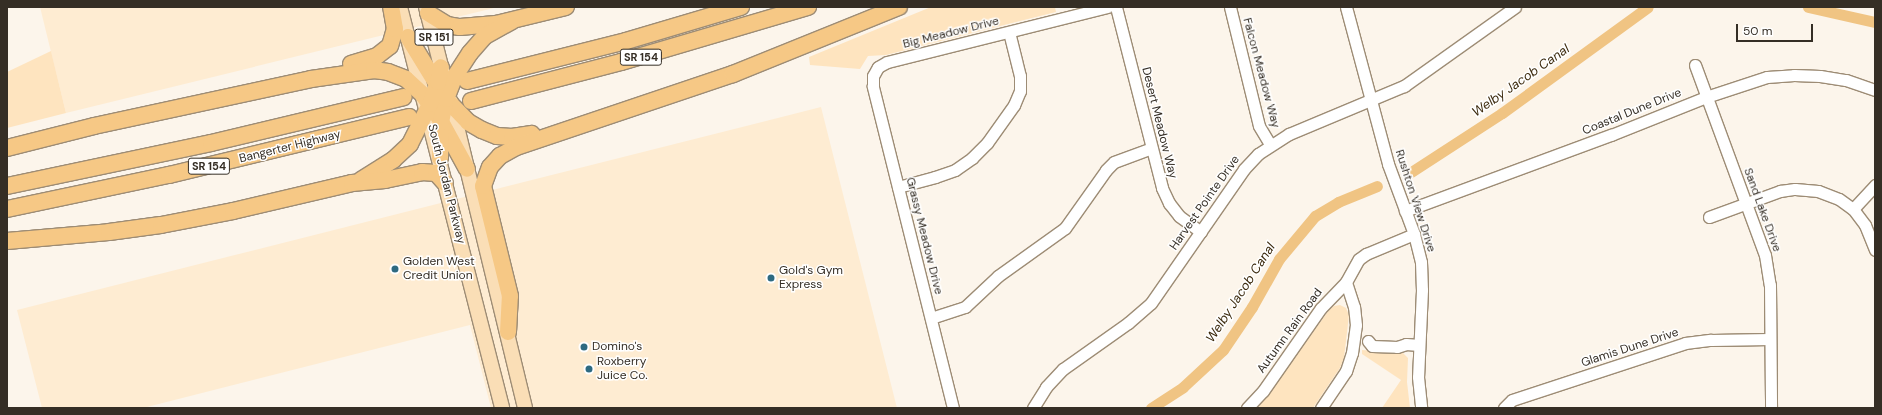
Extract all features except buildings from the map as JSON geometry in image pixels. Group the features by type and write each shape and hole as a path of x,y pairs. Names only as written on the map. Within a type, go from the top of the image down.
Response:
{"highway":[{"path":"311,79 352,64 374,58 383,53 390,46 395,32 391,7"},
{"path":"427,10 440,22 453,26 481,26 566,7"},
{"name":"SR 154","path":"467,81 626,41 741,7"},
{"name":"SR 154","path":"471,101 621,62 808,7"},
{"path":"508,332 510,296 484,194 485,177 494,162 509,150 704,84 899,7"},
{"path":"440,158 441,122 446,96 455,76 470,53 485,36 512,20"},
{"path":"408,37 446,96 477,128 492,135 503,137 520,136 586,123"},
{"path":"441,67 446,96"},
{"path":"7,148 94,126 311,79 364,70 381,70 406,79 427,103 441,122 467,169"},
{"path":"352,183 369,176 399,156 413,139 427,103 446,96"},
{"name":"Bangerter Highway","path":"7,186 211,143 404,97"},
{"name":"Bangerter Highway","path":"7,209 176,174 409,117"},
{"path":"7,241 109,232 161,225 233,211 352,183 384,180 427,171 436,173 445,183"}],"main road":[{"name":"South Jordan Parkway","path":"400,7 427,103 445,183 502,408"},
{"name":"SR 151","path":"427,10 441,67"},
{"name":"South Jordan Parkway","path":"446,96 467,169 508,332 525,408"}],"street":[{"name":"Big Meadow Drive","path":"875,71 887,62 1107,7"},
{"name":"Desert Meadow Way","path":"1116,7 1162,188 1169,203 1182,219 1200,232"},
{"name":"Falcon Meadow Way","path":"1230,7 1259,126 1270,144"},
{"name":"Rushton View Drive","path":"1346,7 1390,171 1414,234 1419,256 1422,276 1418,389 1421,408"},
{"name":"Harvest Pointe Drive","path":"1033,408 1046,387 1063,369 1128,323 1151,303 1248,164 1270,144 1289,134 1371,101 1410,83 1515,7"},
{"path":"898,187 935,178 955,170 972,158 992,137 1014,105 1020,91 1020,76 1009,32"},
{"name":"Sand Lake Drive","path":"1695,65 1762,245 1767,264 1770,285 1771,408"},
{"name":"Grassy Meadow Drive","path":"875,71 873,86 953,408"},
{"name":"Coastal Dune Drive","path":"1405,211 1611,135 1706,96 1767,77 1794,75 1820,76 1846,80 1875,90"},
{"path":"930,318 965,307 998,276 1065,228 1106,170 1114,162 1152,148"},
{"path":"1852,209 1875,185"},
{"path":"1709,217 1780,192 1807,189 1839,199 1852,209 1865,225 1875,250"},
{"name":"Autumn Rain Road","path":"1247,408 1263,391 1321,308 1346,282 1356,263 1362,256 1414,234"},
{"path":"1321,408 1350,363 1355,341 1354,307 1346,282"},
{"name":"Glamis Dune Drive","path":"1504,407 1512,400 1684,343 1711,340 1770,339"},
{"path":"1355,341 1368,341 1372,346 1397,347 1406,344 1419,345"}],"shaded area":[{"path":"40,7 498,7 66,113"},
{"path":"931,7 1055,7 1056,12 886,55 868,56 860,69 810,65 809,57"},
{"path":"51,51 66,113 7,128 7,72"},
{"path":"821,107 897,408 491,408 470,325 143,408 42,408 17,310"},
{"path":"1340,305 1346,308 1349,315 1344,358 1340,368 1313,408 1258,408 1329,310 1334,306"},
{"path":"1362,350 1403,353 1408,358 1407,382 1410,408 1382,408 1401,380 1362,354"}],"waterway":[{"name":"Welby Jacob Canal","path":"1408,174 1502,113 1648,7"},
{"name":"Welby Jacob Canal","path":"1808,7 1875,22"},
{"name":"Welby Jacob Canal","path":"1151,408 1183,387 1223,350 1252,307 1279,259 1315,216 1338,202 1377,186"}],"place":[{"name":"Golden West Credit Union","path":"395,269"},
{"name":"Gold's Gym Express","path":"771,278"},
{"name":"Domino's","path":"584,347"},
{"name":"Roxberry Juice Co.","path":"589,369"}]}
